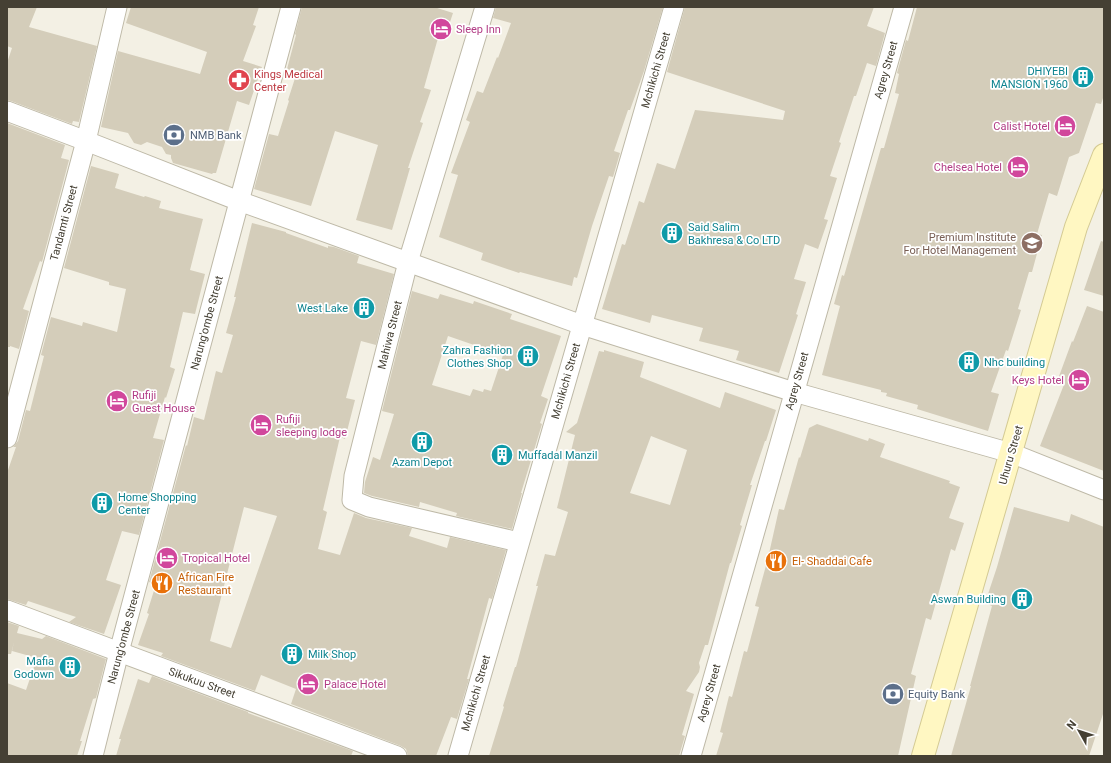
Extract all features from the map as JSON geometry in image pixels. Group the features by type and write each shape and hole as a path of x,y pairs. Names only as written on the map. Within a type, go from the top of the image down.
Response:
{"main road":[{"name":"Uhuru Street","path":"923,756 1076,227 1104,155"}],"street":[{"name":"Tandamti Street","path":"7,438 86,141 117,7"},
{"name":"Narung'ombe Street","path":"93,756 119,652 291,7"},
{"name":"Mahiwa Street","path":"485,7 408,262 354,476 352,500 369,507 519,542"},
{"name":"Mchikichi Street","path":"458,756 674,7"},
{"name":"Agrey Street","path":"691,756 904,7"},
{"path":"7,111 239,202 582,325 794,392 1011,453 1104,490"},
{"name":"Sikukuu Street","path":"7,610 398,756"}],"building":[{"path":"7,7 37,7 29,27 97,46 79,122 73,121 72,124 7,100 7,63 12,48 7,46"},
{"path":"131,7 259,7 253,25 256,26 243,61 262,67 249,105 237,101 216,173 212,174 173,163 171,155 166,154 162,147 147,142 141,145 134,143 128,133 101,127 118,51 200,74 207,52 126,23"},
{"path":"302,7 434,7 453,13 444,40 438,38 424,88 431,90 420,122 423,123 408,168 410,168 392,230 356,220 378,145 335,131 311,206 254,189 269,134 278,136 297,72 287,69"},
{"path":"496,7 663,7 644,71 630,110 628,110 614,151 620,153 613,177 609,176 592,226 577,278 574,277 572,286 520,272 519,273 481,260 483,253 439,237 458,175 451,173 470,122 466,120 477,91 483,93 511,23 493,18"},
{"path":"685,7 874,7 867,26 885,33 876,66 867,63 856,96 854,96 839,142 841,143 830,176 837,178 824,219 828,220 818,249 805,244 794,279 806,282 796,314 798,315 779,373 736,360 739,351 699,341 703,328 652,315 650,323 602,309 622,244 625,245 639,201 644,203 657,163 675,169 695,110 783,120 785,111 667,72"},
{"path":"917,7 1104,7 1104,95 1101,104 1096,103 1079,153 1069,157 1057,196 1049,193 1037,234 1042,235 1032,272 1029,272 1018,309 1021,310 1008,351 1006,350 991,392 999,394 988,431 917,409 918,405 886,396 887,393 881,392 881,390 822,375 840,306 834,304 842,275 844,276 881,148 884,148 899,94 895,93 899,74 897,73 906,40 908,41"},
{"path":"7,123 65,145 61,158 69,160 42,262 40,261 23,309 29,311 19,349 10,346 7,347"},
{"path":"91,166 119,174 115,188 161,201 159,208 203,219 190,270 205,274 195,314 183,312 170,367 175,369 153,438 164,440 139,535 122,531 106,580 121,585 104,634 69,622 76,617 28,601 26,605 7,599 7,473 16,447 13,447 18,441 26,410 30,411 44,356 41,355 51,317 82,326 83,322 117,332 126,289 109,285 109,282 64,268"},
{"path":"252,223 286,232 328,248 328,246 334,247 359,256 357,263 394,274 376,345 361,341 346,398 355,400 345,439 340,437 323,510 327,512 318,549 340,555 354,513 366,518 412,528 409,536 447,548 450,537 506,550 492,599 489,598 467,679 469,679 457,719 451,717 436,756 408,756 406,749 401,746 291,704 296,689 261,675 255,691 161,656 163,653 138,645 149,614 147,613 156,584 149,582 194,417 204,420 216,371 222,373 233,335 226,333 236,297 234,297","holes":["244,507 277,516 231,648 210,641"]},
{"path":"1101,241 1104,242 1104,296 1084,290"},
{"path":"412,291 438,299 440,294 473,304 474,301 512,314 510,319 561,336 541,396 548,399 540,423 542,424 521,493 512,529 456,516 457,513 420,502 419,507 364,493 365,482 373,457 380,460 394,414 382,411","holes":["448,336 503,355 491,391 484,389 483,392 473,389 470,396 432,385"]},
{"path":"1087,306 1104,312 1104,471 1040,446 1065,382 1058,379"},
{"path":"604,350 644,362 640,377 720,408 725,392 776,410 750,485 752,485 740,525 742,526 730,563 708,645 705,645 699,663 699,672 686,691 694,694 682,735 685,736 679,756 489,756 516,667 545,554 555,556 568,512 557,508 575,435 566,432 577,423 599,351 604,352","holes":["651,436 687,450 670,505 630,493"]},
{"path":"817,424 868,441 869,438 885,444 880,457 950,481 949,483 960,487 949,518 964,523 955,551 951,549 931,620 926,618 911,674 916,676 898,756 716,756 723,733 720,732 729,696 732,697 744,651 747,652 759,607 755,606 779,509 784,510 809,428"},
{"path":"1014,507 1069,522 1071,514 1104,527 1104,711 1089,756 951,756 992,606 985,603"},
{"path":"7,622 19,626 17,633 42,639 46,636 106,659 96,698 93,699 77,756 7,756 7,683 26,690 37,658 12,651 14,642 11,654 7,654"},
{"path":"152,676 353,751 351,756 116,756 121,739 119,739 138,679 149,683"}],"place":[{"name":"Sleep Inn","path":"441,29"},
{"name":"DHIYEBI MANSION 1960","path":"1083,77"},
{"name":"Kings Medical Center","path":"239,80"},
{"name":"Calist Hotel","path":"1065,126"},
{"name":"NMB Bank","path":"174,135"},
{"name":"Chelsea Hotel","path":"1018,167"},
{"name":"Said Salim Bakhresa & Co LTD","path":"672,233"},
{"name":"Premium Institute For Hotel Management","path":"1032,243"},
{"name":"West Lake","path":"364,308"},
{"name":"Zahra Fashion Clothes Shop","path":"528,356"},
{"name":"Nhc building","path":"969,362"},
{"name":"Keys Hotel","path":"1079,380"},
{"name":"Rufiji Guest House","path":"117,401"},
{"name":"Rufiji sleeping lodge","path":"261,425"},
{"name":"Azam Depot","path":"422,442"},
{"name":"Muffadal Manzil","path":"502,455"},
{"name":"Home Shopping Center","path":"102,503"},
{"name":"Tropical Hotel","path":"167,558"},
{"name":"El- Shaddai Cafe","path":"776,561"},
{"name":"African Fire Restaurant","path":"162,583"},
{"name":"Aswan Building","path":"1022,599"},
{"name":"Milk Shop","path":"292,654"},
{"name":"Mafia Godown","path":"70,667"},
{"name":"Palace Hotel","path":"308,684"},
{"name":"Equity Bank","path":"893,694"}]}
